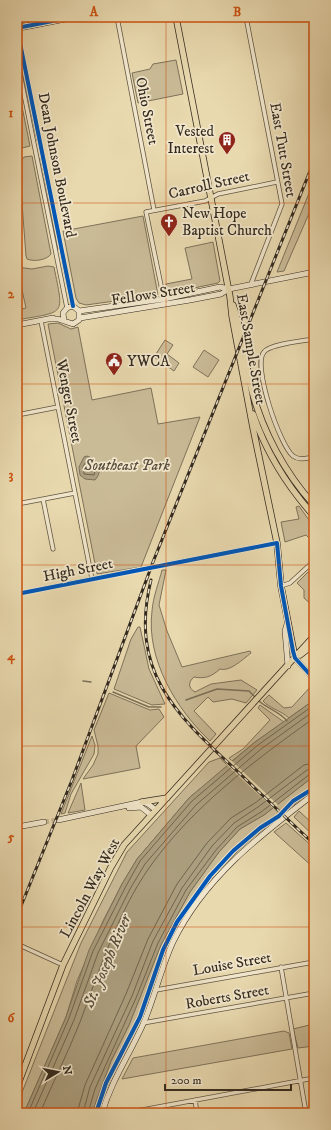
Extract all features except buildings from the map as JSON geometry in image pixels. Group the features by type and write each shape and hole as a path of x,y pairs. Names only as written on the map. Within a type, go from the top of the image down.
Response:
{"main road":[{"path":"17,28 54,19 73,17"},
{"name":"East Sample Street","path":"176,17 229,289 232,316 246,393 277,543 281,586 287,624 295,658"},
{"path":"230,297 237,315 252,390 260,417 283,463 299,487 314,505"},
{"path":"246,393 259,431 275,463 294,492 314,516"},
{"name":"Lincoln Way West","path":"17,1084 63,965 117,855 129,839 314,636"},
{"name":"Lincoln Way West","path":"295,658 314,644"},
{"path":"142,802 167,798"}],"street":[{"name":"Ohio Street","path":"117,17 154,210"},
{"name":"East Tutt Street","path":"246,17 278,182 281,208 251,284"},
{"name":"Dean Johnson Boulevard","path":"17,28 73,306"},
{"name":"Dean Johnson Boulevard","path":"17,59 67,308"},
{"name":"Carroll Street","path":"164,299 146,212 205,201 218,194 278,182"},
{"name":"Fellows Street","path":"79,311 164,299 220,288 229,289 314,272"},
{"name":"Fellows Street","path":"80,318 165,305 221,294 229,289"},
{"path":"164,299 165,305"},
{"path":"17,325 50,319 63,313 67,308 73,306 79,311 80,318 73,324 50,319"},
{"path":"63,313 64,321"},
{"name":"Wenger Street","path":"41,321 92,579"},
{"path":"314,339 272,348 263,352 261,360 263,377 274,419 290,453 298,458 305,459 314,457"},
{"path":"17,415 58,407"},
{"path":"17,504 75,493"},
{"path":"43,499 53,549"},
{"path":"164,565 277,543"},
{"path":"281,586 290,583 314,561"},
{"name":"High Street","path":"17,594 143,569"},
{"path":"287,624 285,631 288,666"},
{"name":"East Sample Street","path":"295,658 314,679"},
{"path":"102,1113 111,1085 144,1023 167,955 179,931 211,884 250,844 314,794"},
{"path":"58,820 142,802 148,804 156,810"},
{"path":"118,808 141,808 151,815"},
{"path":"17,827 44,822"},
{"path":"17,944 63,965"},
{"name":"Louise Street","path":"155,990 314,962"},
{"path":"281,967 306,1113"},
{"name":"Roberts Street","path":"144,1023 314,994"},
{"path":"126,1113 314,1078"},
{"path":"195,1100 197,1113"}],"green space":[{"path":"17,40 37,140 37,141 17,48"},
{"path":"176,60 183,94 138,103 132,73 150,69 153,64"},
{"path":"17,82 30,146 22,148 17,145"},
{"path":"32,156 51,254 47,258 37,260 27,259 26,256 19,164 24,157"},
{"path":"40,158 41,159 58,250 39,160"},
{"path":"314,181 314,202 284,271 277,272"},
{"path":"143,216 158,295 86,305 79,303 76,298 63,231"},
{"path":"213,242 220,281 218,283 170,293 167,291 166,284 192,279 185,248"},
{"path":"48,266 54,267 60,303 58,309 45,315 17,320 17,310 26,308 17,267 32,269"},
{"name":"Southeast Park","path":"58,323 71,329 78,327 92,400 151,388 158,424 200,417 141,567 97,574 48,324"},
{"path":"165,340 173,345 167,354 179,363 174,371 154,357"},
{"path":"204,350 219,360 208,377 193,367"},
{"path":"299,506 309,520 314,523 314,543 306,535 285,542 281,522 299,519 296,507"},
{"path":"314,566 314,607 304,598 304,590 297,583"},
{"path":"162,570 166,570 159,605 167,631 182,667 250,651 251,653 228,669 220,669 208,677 194,677 191,681 190,687 195,692 211,684 241,680 257,690 246,703 232,699 213,702 208,697 194,711 216,734 210,741 186,714 175,698 159,665 151,629 152,611"},
{"path":"138,627 140,627 149,669 165,704 152,705 114,689 131,639"},
{"path":"313,684 314,700 289,718 263,701 269,695 284,708 292,707"},
{"path":"109,693 150,710 159,709 164,717 136,746 140,768 83,779 93,765 98,754 98,746 94,730"},
{"path":"260,705 284,722 255,742 232,761 229,758 243,749 270,720 258,708"},
{"path":"92,736 95,745 94,754 71,794 65,813 61,814"},
{"path":"220,758 228,766 189,798 137,859 122,884 103,921 77,981 66,1017 24,1113 17,1113 17,1105 81,943 127,852 209,762"},
{"path":"314,776 314,789 252,838 233,856 198,894 183,915 165,949 143,1012 106,1089 98,1113 92,1113 111,1061 129,1025 161,944 190,892 219,852 240,829 264,815"},
{"path":"81,783 85,810 68,813"},
{"path":"299,811 314,825 314,836 294,817"},
{"path":"286,823 314,848 314,868 274,832"},
{"path":"314,1024 314,1046 298,1048 293,1029"},
{"path":"284,1031 289,1033 292,1049 122,1079 133,1058"}],"water":[{"path":"87,456 97,463 99,469 98,476 95,480 85,479 80,475 79,467 84,457"},
{"name":"St. Joseph River","path":"314,700 314,776 264,815 240,829 219,852 190,892 161,945 129,1025 111,1061 92,1113 24,1113 66,1017 89,950 122,884 137,859 189,798 255,742"}],"pier":[{"path":"231,760 278,805 274,809 226,764"}],"waterway":[{"path":"83,681 91,682"},
{"path":"186,700 217,689 249,691 255,697"},
{"path":"113,692 149,707 161,707"},
{"path":"258,700 287,721"}],"tunnel":[{"path":"143,569 164,565"},
{"path":"44,822 58,820"}],"railway":[{"path":"17,916 72,780 153,562 314,161"},
{"path":"151,580 146,612 146,640 152,665 162,687 176,708 193,728 314,844"}],"cycle path":[{"path":"17,28 73,17"},
{"path":"17,28 73,306"},
{"path":"17,594 277,543 281,586 293,651 295,658 314,679"},
{"path":"96,1113 106,1083 140,1017 163,950 177,922 210,876 233,851 260,828 279,816 293,801 314,788"}],"place":[{"name":"Vested Interest","path":"227,155"},
{"name":"New Hope Baptist Church","path":"169,237"},
{"name":"YWCA","path":"114,376"}]}
